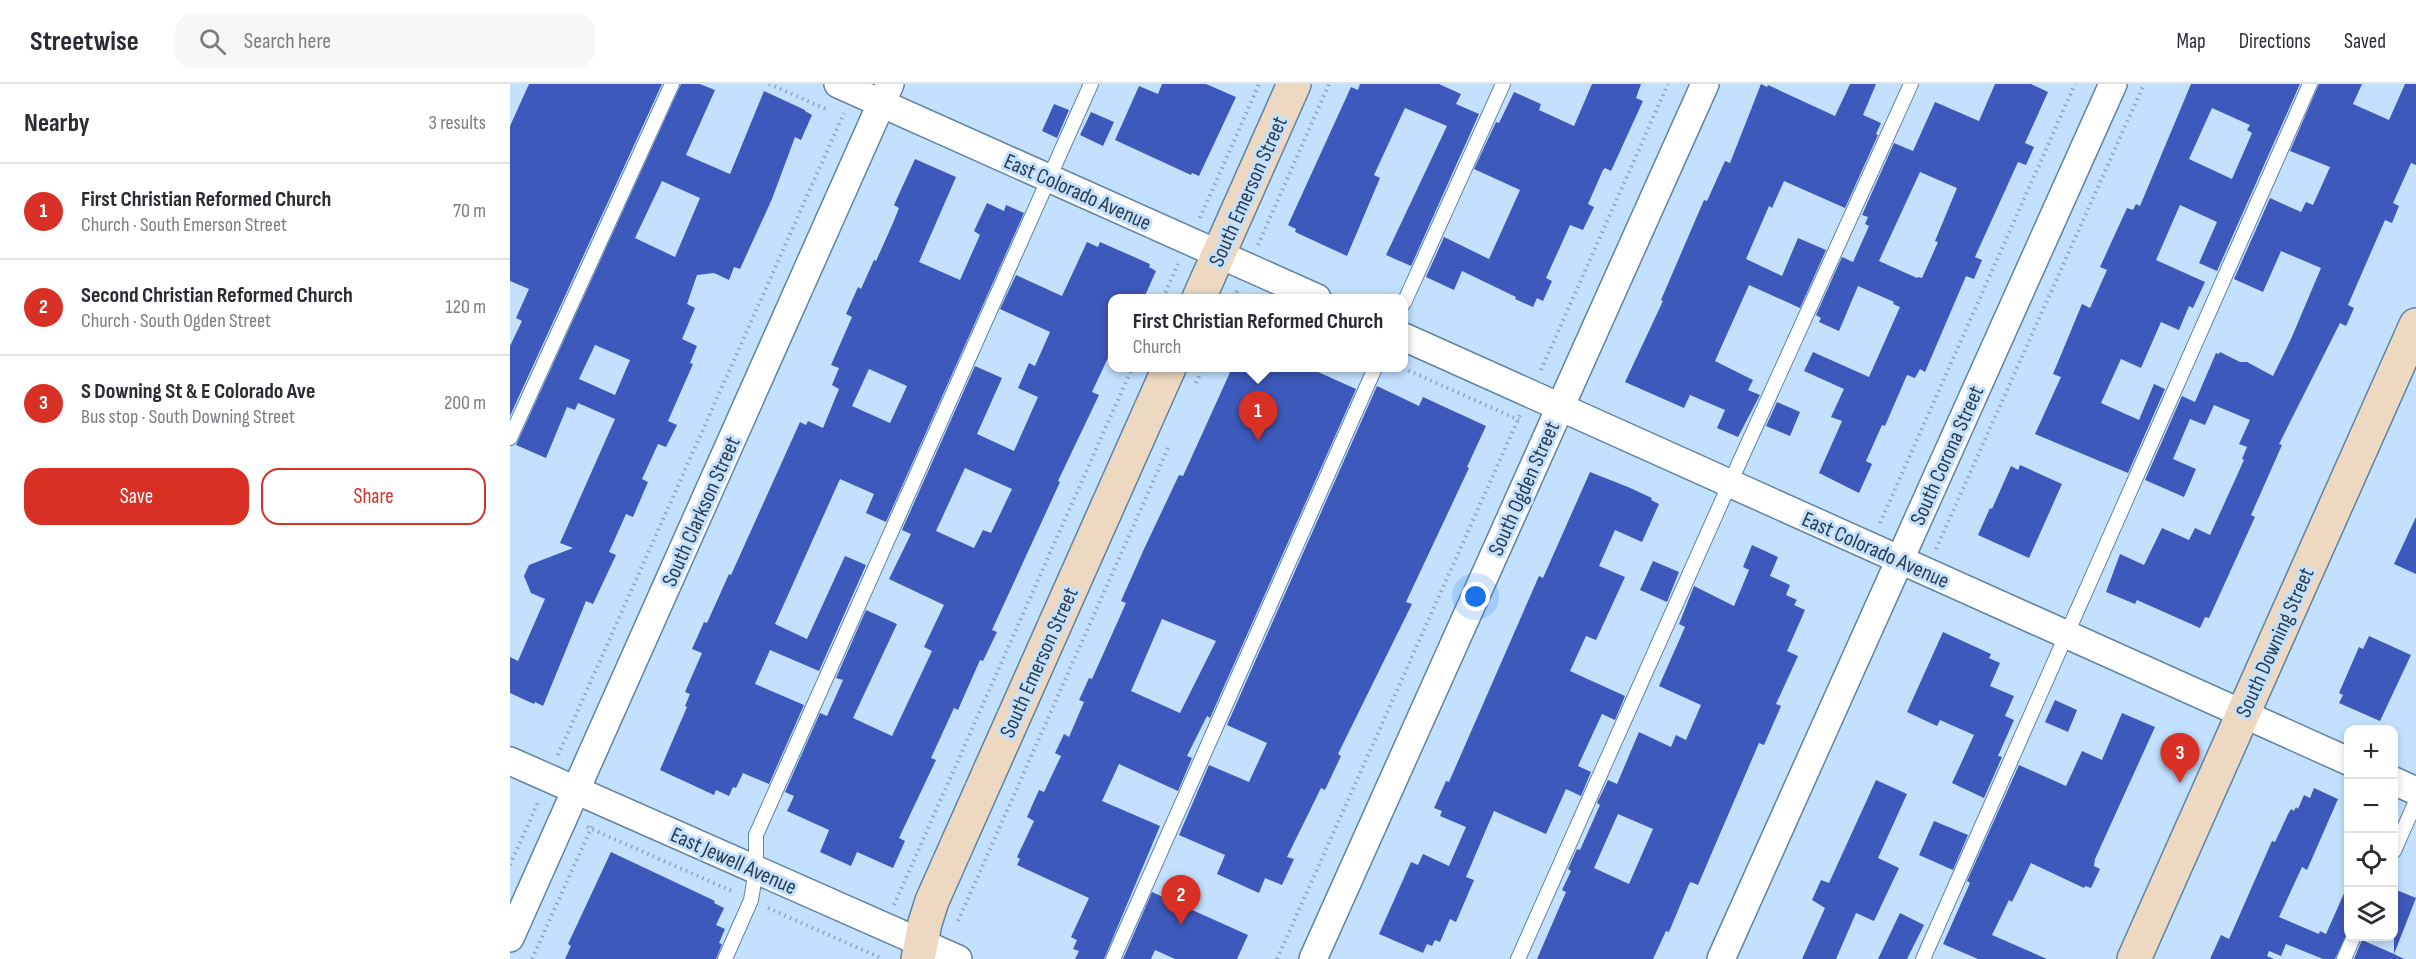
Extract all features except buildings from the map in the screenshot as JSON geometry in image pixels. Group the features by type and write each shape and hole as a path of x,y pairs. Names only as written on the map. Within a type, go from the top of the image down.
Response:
{"street":[{"name":"South Emerson Street","path":"1201,294 1294,84"},
{"name":"South Ogden Street","path":"1313,959 1705,84"},
{"name":"South Corona Street","path":"1721,959 2113,84"},
{"name":"East Colorado Avenue","path":"842,96 886,94 1049,178 1308,294"},
{"name":"South Clarkson Street","path":"510,938 886,94"},
{"name":"South Downing Street","path":"2134,959 2416,325"},
{"name":"East Colorado Avenue","path":"1408,339 2344,758"},
{"name":"South Emerson Street","path":"920,951 932,901 1166,372"},
{"name":"East Jewell Avenue","path":"510,761 756,870 920,951 958,959"},
{"path":"2398,783 2416,791"}],"lane":[{"path":"510,438 672,84"},
{"path":"725,959 751,900 756,870 756,835 1091,84"},
{"path":"1408,294 1503,84"},
{"path":"1518,959 1911,84"},
{"path":"1923,959 2310,84"},
{"path":"1113,959 1373,372"},
{"path":"2398,841 2416,801"},
{"path":"2344,959 2352,941"}],"path":[{"path":"769,84 848,119"},
{"path":"1199,221 1259,84"},
{"path":"1257,246 1329,84"},
{"path":"1539,374 1668,84"},
{"path":"1878,526 2075,84"},
{"path":"1936,550 2144,84"},
{"path":"556,759 842,117 842,96"},
{"path":"1165,294 1181,258"},
{"path":"1408,370 1525,423"},
{"path":"892,909 1130,372"},
{"path":"1194,389 1201,372"},
{"path":"1277,959 1524,406"},
{"path":"957,924 1170,444"},
{"path":"510,865 543,792"},
{"path":"532,959 594,821"},
{"path":"579,823 883,959"}],"place":[{"name":"First Christian Reformed Church","path":"1258,441"},
{"name":"S Downing St & E Colorado Ave","path":"2180,783"},
{"name":"Second Christian Reformed Church","path":"1181,925"}]}
